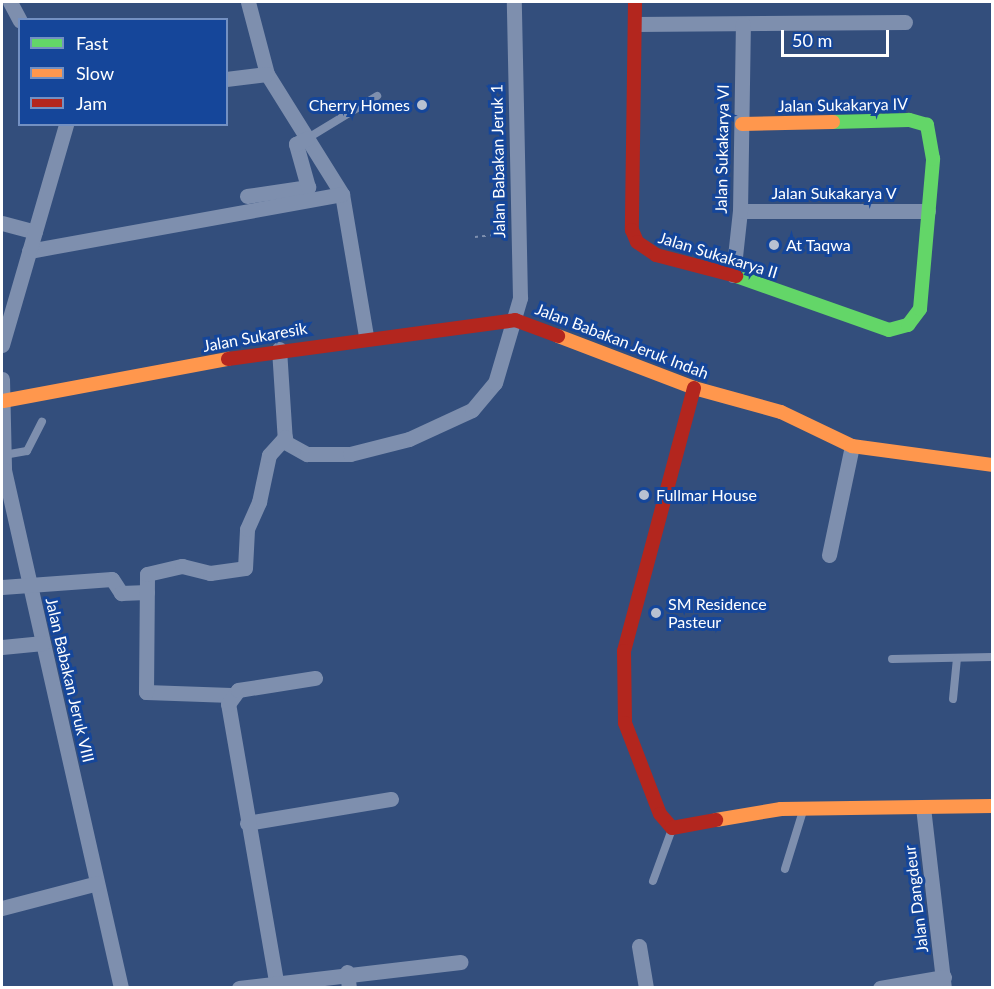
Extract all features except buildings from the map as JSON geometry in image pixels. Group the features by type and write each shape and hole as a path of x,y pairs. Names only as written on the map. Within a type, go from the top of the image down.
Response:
{"street":[{"path":"10,2 18,18"},
{"path":"248,2 267,74 342,194 366,336"},
{"name":"Jalan Babakan Jeruk 1","path":"285,437 290,448 307,454 350,454 409,439 471,410 495,383 515,320 518,232 514,2"},
{"name":"Jalan Sukakarya II","path":"635,2 632,230 637,242 656,255 733,275 889,330 901,328 920,309 928,211"},
{"path":"635,24 905,22"},
{"name":"Jalan Sukakarya VI","path":"733,275 740,211 742,24"},
{"path":"228,79 267,74"},
{"name":"Jalan Sukakarya IV","path":"742,123 920,120 932,136 928,211"},
{"path":"2,345 65,126"},
{"path":"247,196 308,187 296,144 308,138"},
{"path":"29,250 342,194"},
{"name":"Jalan Sukakarya V","path":"740,211 928,211"},
{"path":"2,223 35,232"},
{"name":"Jalan Sukaresik","path":"3,401 279,349 366,336 515,320"},
{"name":"Jalan Babakan Jeruk Indah","path":"515,320 694,388 781,412 852,446 993,465"},
{"path":"279,349 285,437 269,455 247,529 248,572 151,570 147,592 146,692 231,695 315,678"},
{"name":"Jalan Babakan Jeruk VIII","path":"2,379 3,465 121,987"},
{"path":"694,388 626,638 622,694 632,750 660,814 672,828 803,809 993,806"},
{"path":"829,555 852,446"},
{"path":"2,587 112,579 121,593 147,592"},
{"path":"2,646 43,643"},
{"path":"231,695 247,822 276,981"},
{"path":"247,822 391,799"},
{"name":"Jalan Dangdeur","path":"923,807 944,982"},
{"path":"2,908 97,883"},
{"path":"639,946 646,987"},
{"path":"239,987 276,981 348,980 460,962"},
{"path":"880,987 944,982"}],"lane":[{"path":"308,138 378,96"},
{"path":"3,465 27,451 42,422"},
{"path":"892,658 993,657"},
{"path":"953,699 957,658"},
{"path":"785,869 803,809"},
{"path":"652,880 672,828"}],"path":[{"path":"475,237 518,232"}],"traffic: fast":[{"path":"736,276 889,330 908,325 920,309 933,159 927,125 909,120 833,122"}],"traffic: slow":[{"path":"742,124 833,122"},
{"path":"558,336 694,388 781,412 852,446 992,465"},
{"path":"3,401 228,359"},
{"path":"716,820 781,809 992,806"}],"traffic: jam":[{"path":"635,2 632,230 637,242 656,255 736,276"},
{"path":"228,359 515,320 558,336"},
{"path":"694,388 624,651 625,723 660,814 672,828 716,820"}],"place":[{"name":"Cherry Homes","path":"422,105"},
{"name":"At Taqwa","path":"774,245"},
{"name":"Fullmar House","path":"644,495"},
{"name":"SM Residence Pasteur","path":"656,613"}]}
